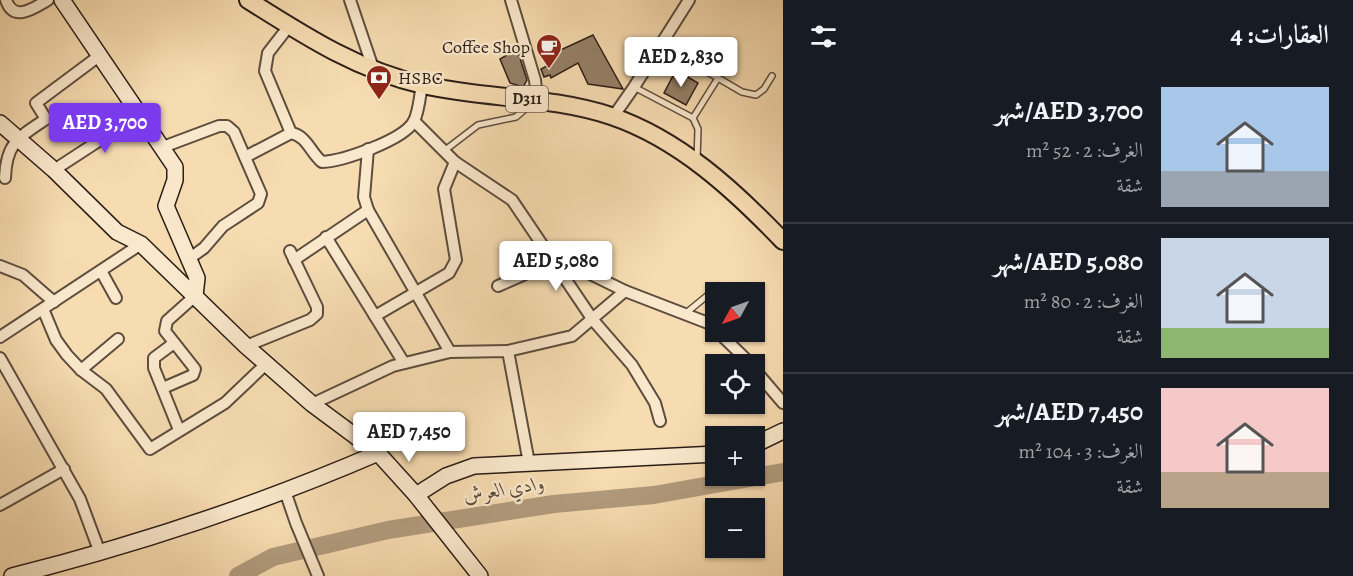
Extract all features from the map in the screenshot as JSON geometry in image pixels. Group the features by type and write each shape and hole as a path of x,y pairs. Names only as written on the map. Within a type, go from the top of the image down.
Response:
{"main road":[{"name":"D311","path":"248,0 347,60 374,70 422,84 509,98 537,99 578,107 612,117 647,132 697,162 753,210 783,241"}],"street":[{"path":"6,0 8,7 15,12 25,13 48,0"},
{"path":"62,0 175,167 175,180 166,206 168,216 190,258 197,278 195,296 167,321 165,330 195,369 193,375 163,388"},
{"path":"350,0 374,70"},
{"path":"510,0 535,80 537,99"},
{"path":"612,117 634,87 689,0"},
{"path":"289,26 268,53 265,71 291,133"},
{"path":"5,178 10,149 16,138 46,119 36,103 99,56"},
{"path":"245,157 291,133 299,135 306,141 322,162 368,149 402,133 414,121 422,84"},
{"path":"54,170 140,114"},
{"path":"414,121 455,162 512,200 592,320 632,365 655,403 660,421"},
{"path":"0,123 54,170 117,232 141,244 246,346 312,404 378,453 416,495 480,576"},
{"path":"163,147 219,126 227,126 234,132 261,194 260,200 223,226 204,248 190,258"},
{"path":"368,149 364,197 368,210 450,352"},
{"path":"375,316 449,273 456,260 456,245 445,204 444,189 455,162"},
{"path":"246,346 310,320 317,314 317,307 292,256 368,210"},
{"path":"326,237 404,363"},
{"path":"0,337 141,244"},
{"path":"498,286 552,261 567,262 625,291 705,322"},
{"path":"0,266 23,275 54,302"},
{"path":"101,271 116,298"},
{"path":"312,404 349,385 404,363 450,352 508,351 572,336 625,291"},
{"path":"43,309 56,340 81,370 106,389 150,449 225,403 266,363"},
{"path":"81,370 117,339"},
{"path":"729,342 741,354"},
{"path":"174,343 154,358 153,368 179,430"},
{"path":"508,351 529,463"},
{"path":"0,358 80,499 100,553"},
{"path":"765,382 783,403"},
{"path":"765,440 783,431"},
{"path":"12,576 49,572 285,491 378,453"},
{"path":"416,495 446,476 474,466 705,455"},
{"path":"0,505 64,469"},
{"path":"285,491 318,576"}],"lane":[{"path":"659,45 742,92 756,95 764,89 772,76"},
{"path":"693,118 718,78"},
{"path":"634,87 693,118 698,129 697,162"},
{"path":"444,151 478,125 516,117 537,99"},
{"path":"685,314 705,298"}],"building":[{"path":"593,35 623,89 588,84 578,63 551,78 550,75 544,77 541,69 547,66 543,58"},
{"path":"517,49 527,80 523,87 510,83 500,59"},
{"path":"676,70 698,83 686,105 664,93"}],"waterway":[{"name":"وادي العرش","path":"238,576 273,557 388,530 554,504 654,495 783,472"}],"place":[{"name":"Coffee Shop","path":"549,70"},
{"name":"HSBC","path":"379,101"}]}
